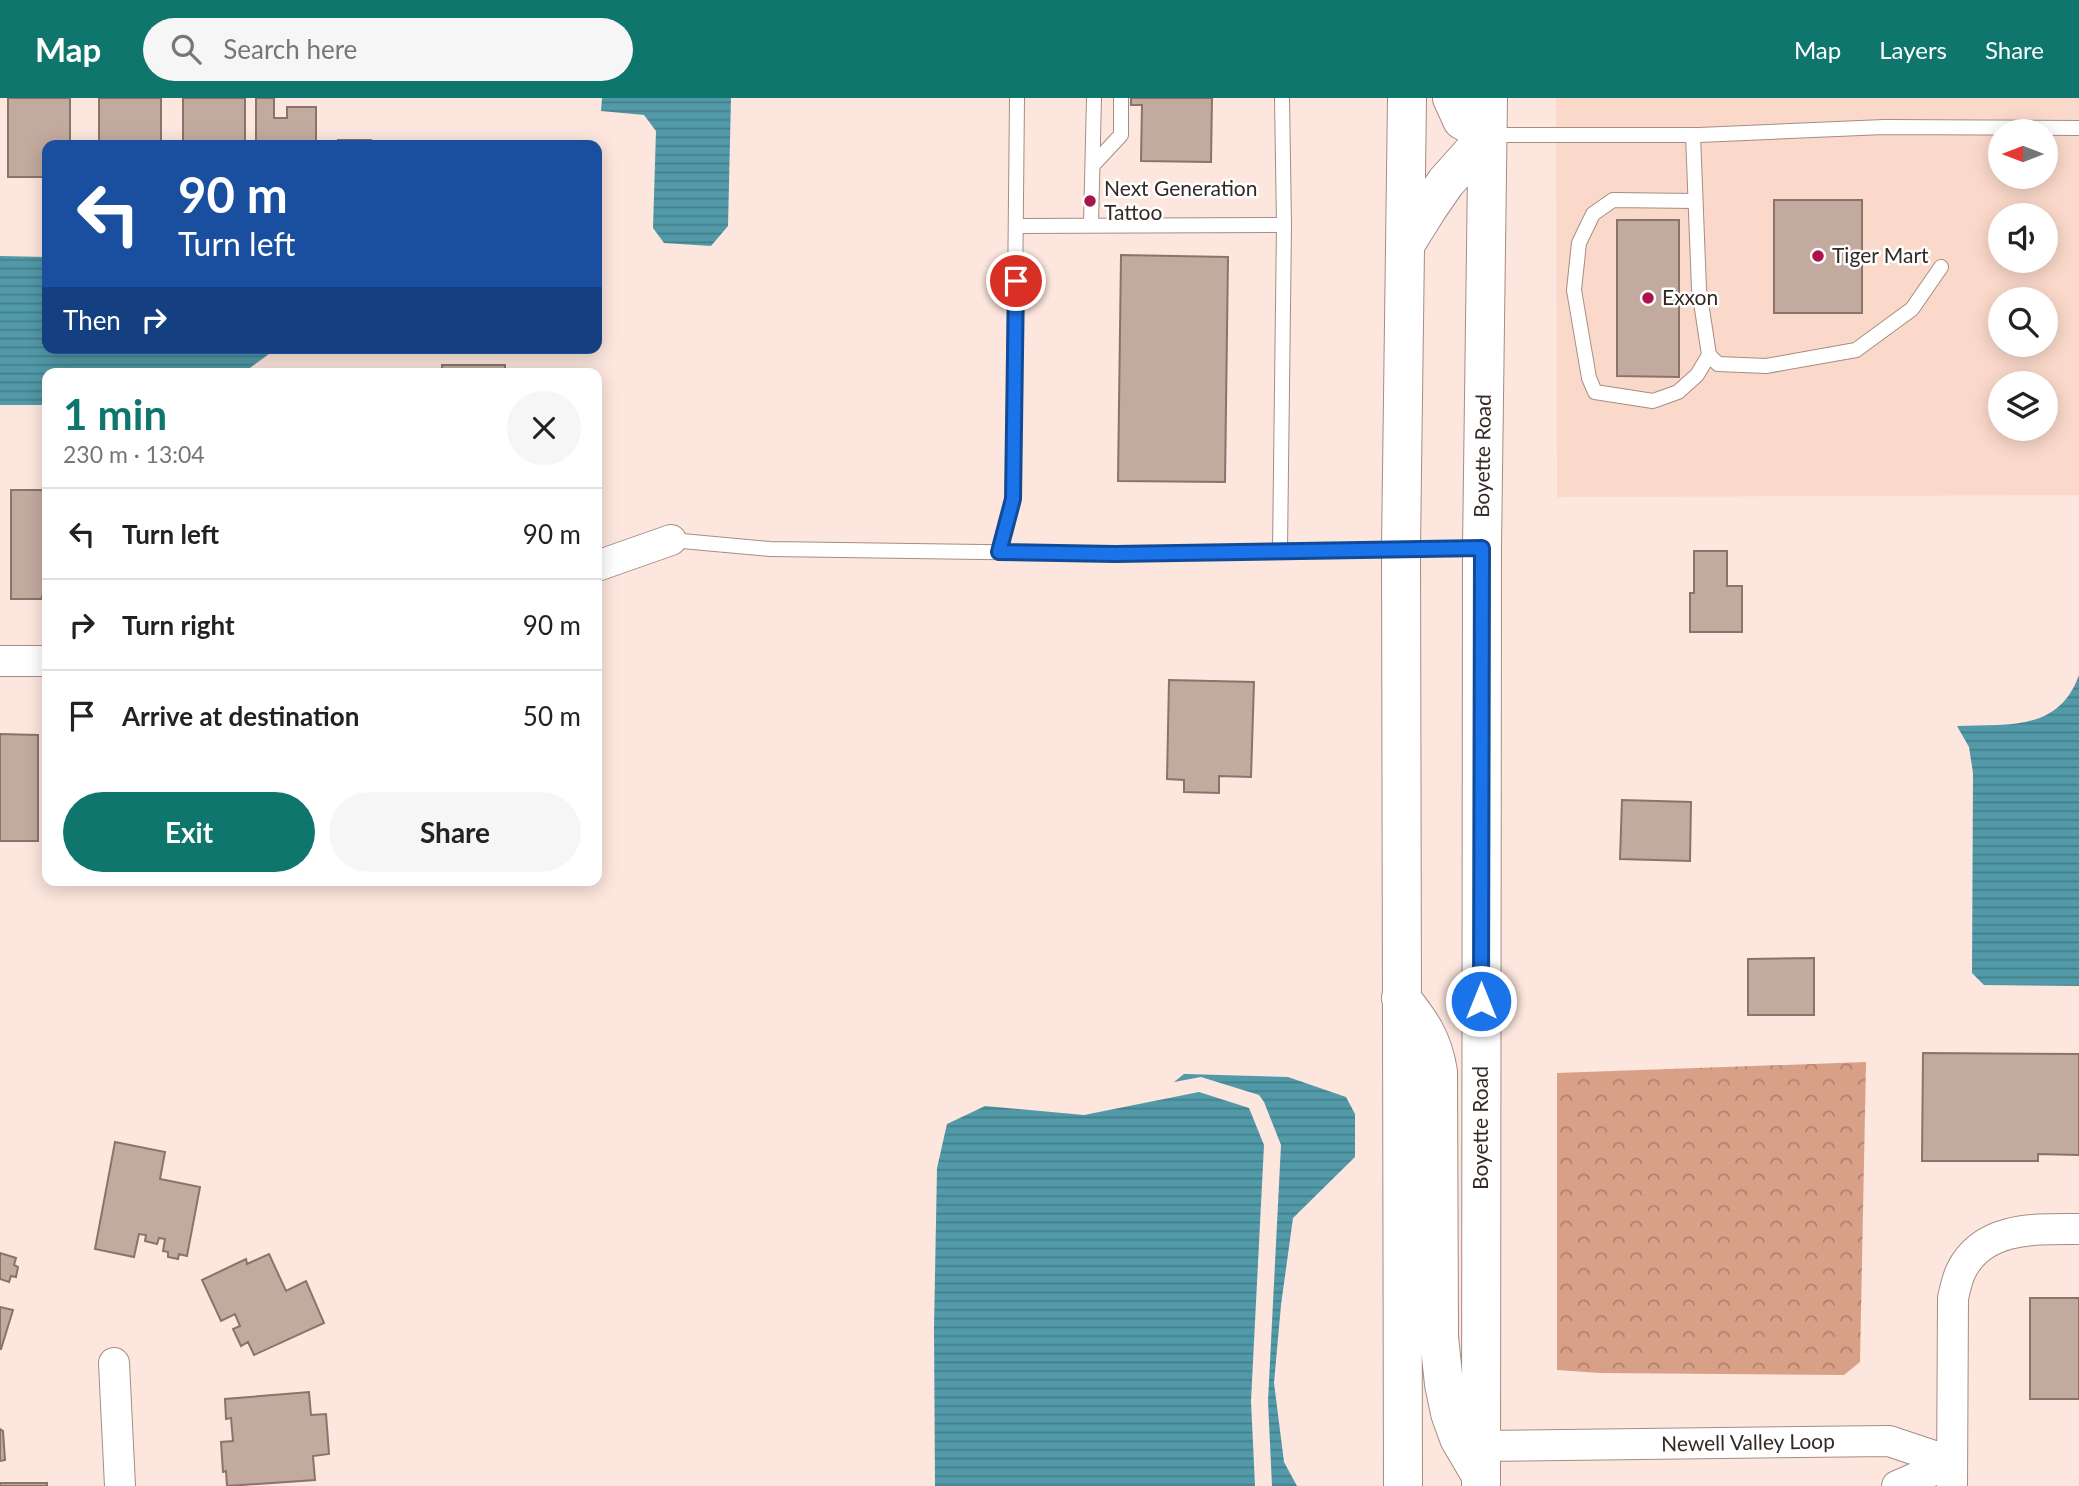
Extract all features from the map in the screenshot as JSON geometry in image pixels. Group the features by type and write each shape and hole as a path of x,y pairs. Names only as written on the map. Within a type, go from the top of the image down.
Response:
{"main road":[{"path":"1403,1486 1401,548 1407,98"},
{"path":"1405,246 1446,181 1488,135 1462,120 1452,98"},
{"name":"Boyette Road","path":"1481,1470 1482,548 1488,98"},
{"path":"1401,998 1429,1038 1438,1072 1440,1349 1450,1413 1459,1438 1481,1470"}],"street":[{"path":"602,564 671,540"},
{"path":"0,661 42,661"},
{"path":"1897,1486 1952,1474 1953,1298 1961,1271 1977,1249 2000,1236 2030,1229 2079,1229"},
{"path":"114,1363 120,1486"},
{"name":"Newell Valley Loop","path":"1481,1470 1888,1441 1952,1474"}],"lane":[{"path":"999,552 1013,499 1017,98"},
{"path":"1091,225 1094,98"},
{"path":"1093,166 1121,135 1121,98"},
{"path":"1280,550 1284,225 1282,98"},
{"path":"1488,135 1693,135 1884,127 2079,128"},
{"path":"1693,135 1699,289 1709,355 1718,365 1766,366 1856,350 1912,309 1941,267"},
{"path":"1695,201 1613,200 1593,214 1579,243 1574,290 1589,378 1595,392 1653,401 1678,392 1698,375 1709,355"},
{"path":"1017,226 1284,225"},
{"path":"671,540 770,549 1115,554 1482,548"}],"shaded area":[{"path":"1556,98 2079,98 2079,495 1557,497"}],"green space":[{"path":"1866,1062 1860,1362 1844,1375 1600,1373 1557,1370 1557,1073"}],"water":[{"path":"602,98 731,98 728,226 711,246 664,243 653,228 656,131 644,115 601,111"},
{"path":"0,256 42,257 42,354 269,354 250,368 42,368 42,405 0,405"},
{"path":"2079,675 2079,986 1984,985 1972,973 1973,773 1969,747 1957,726 2012,724 2045,716 2059,707"},
{"path":"1184,1074 1288,1077 1346,1097 1355,1114 1355,1157 1293,1218 1274,1383 1284,1462 1297,1486 1272,1486 1268,1401 1281,1145 1259,1095 1201,1077 1174,1082"},
{"path":"1199,1092 1249,1108 1264,1145 1251,1401 1255,1486 935,1486 937,1168 947,1124 985,1106 1084,1115"}],"building":[{"path":"8,98 70,98 70,140 42,140 42,177 8,177"},
{"path":"99,98 161,98 161,140 99,140"},
{"path":"183,98 245,98 245,140 183,140"},
{"path":"256,98 274,98 274,118 287,118 287,107 316,107 316,140 256,140"},
{"path":"1131,98 1212,98 1211,162 1141,161 1142,105 1131,105"},
{"name":"Tiger Mart","path":"1774,200 1862,200 1862,313 1774,313"},
{"name":"Exxon","path":"1617,220 1679,220 1679,377 1617,376"},
{"path":"1121,255 1228,257 1225,482 1118,481"},
{"path":"442,365 505,365 505,368 442,368"},
{"path":"11,490 42,490 42,599 11,599"},
{"path":"1694,551 1727,551 1727,586 1742,586 1742,632 1690,632"},
{"path":"1169,680 1254,682 1251,777 1219,776 1219,793 1184,792 1184,780 1167,779"},
{"path":"0,734 38,735 38,841 0,841"},
{"path":"1622,800 1691,802 1690,861 1620,859"},
{"path":"1814,958 1814,1015 1748,1015 1748,959"},
{"path":"1923,1053 2079,1054 2079,1155 2038,1154 2038,1161 1922,1161"},
{"path":"115,1142 165,1152 160,1179 200,1187 187,1256 179,1254 178,1259 168,1257 168,1252 163,1251 165,1239 159,1238 157,1244 145,1241 146,1235 139,1234 134,1257 95,1249"},
{"path":"0,1253 16,1258 16,1277 11,1276 9,1282 0,1279"},
{"path":"269,1254 286,1291 306,1281 324,1323 254,1355 248,1342 241,1346 233,1329 240,1326 235,1314 221,1321 202,1280 246,1259 247,1264"},
{"path":"2030,1298 2079,1298 2079,1399 2030,1399"},
{"path":"0,1307 13,1310 1,1349 0,1349"},
{"path":"309,1392 311,1415 326,1414 329,1454 313,1456 315,1480 227,1486 221,1442 233,1441 231,1418 226,1419 225,1399"},
{"path":"0,1429 3,1431 5,1460 0,1461"},
{"path":"0,1483 47,1483 47,1486 0,1486"}],"place":[{"name":"Next Generation Tattoo","path":"1090,201"},
{"name":"Tiger Mart","path":"1818,256"},
{"name":"Exxon","path":"1648,298"}],"route":[{"path":"1016,281 1013,499 999,552 1115,554 1482,548 1481,1001"}]}
